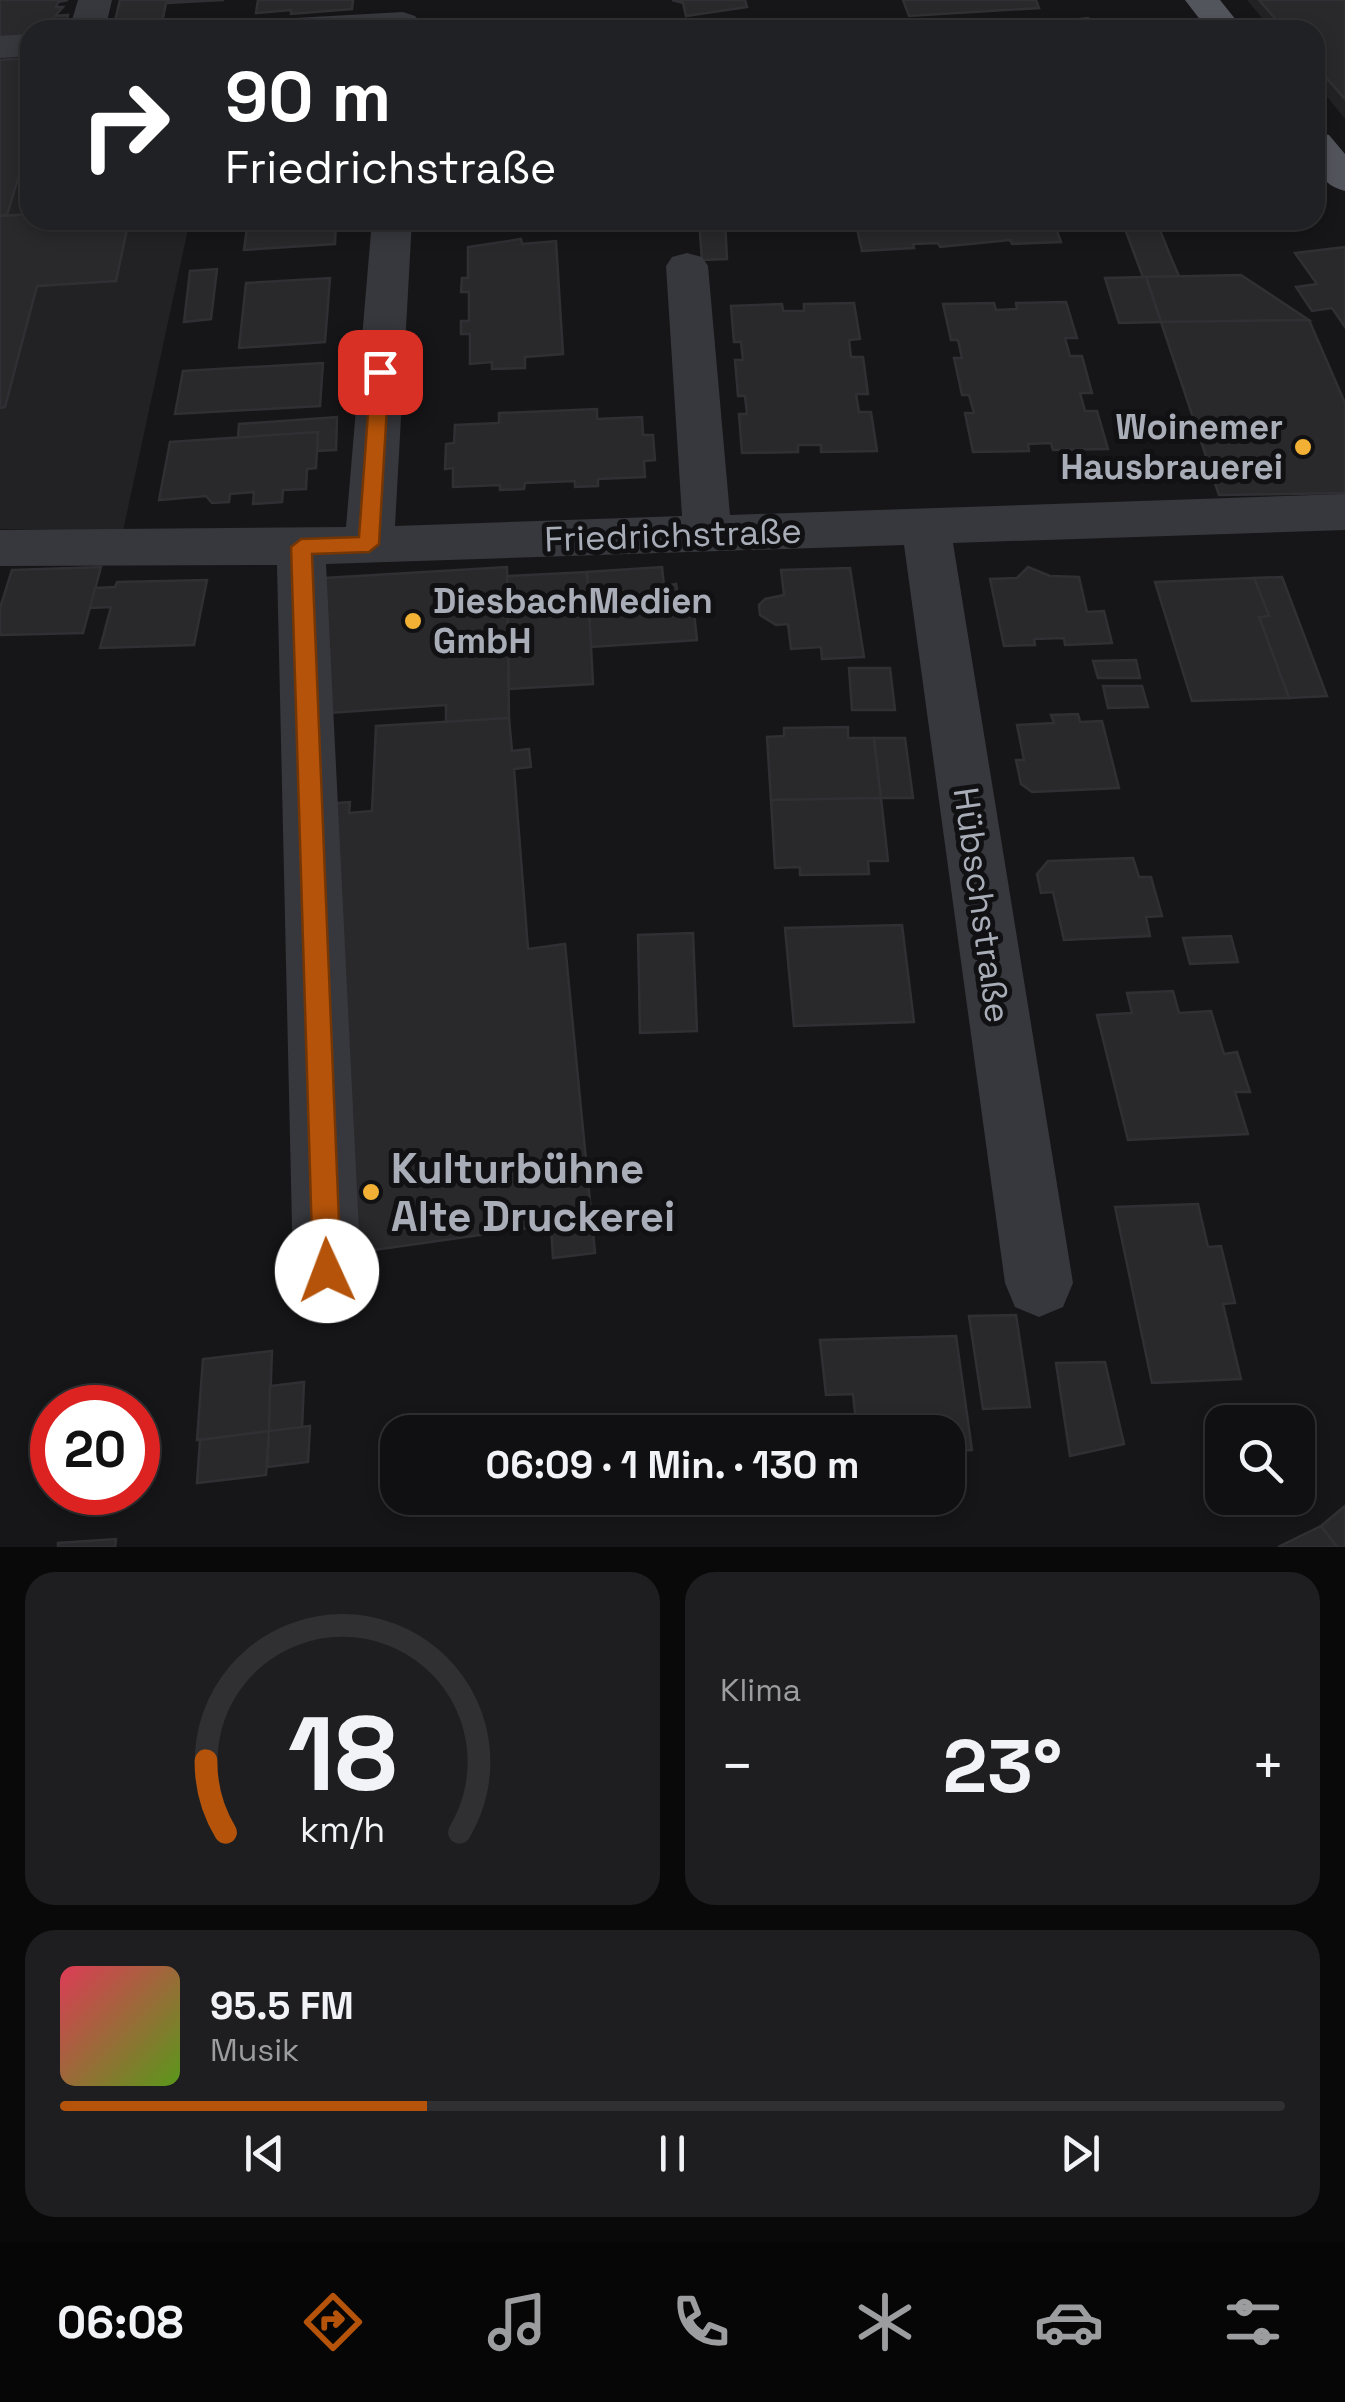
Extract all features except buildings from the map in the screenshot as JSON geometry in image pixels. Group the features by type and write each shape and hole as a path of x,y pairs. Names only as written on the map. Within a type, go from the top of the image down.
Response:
{"main road":[{"path":"1202,0 1218,20"}],"street":[{"path":"369,544 391,230"},
{"path":"687,266 707,534"},
{"name":"Friedrichstraße","path":"0,548 301,547 1345,512"},
{"name":"Hübschstraße","path":"926,526 1038,1284"},
{"path":"301,547 327,1271"}],"shaded area":[{"path":"1247,0 1345,0 1345,119 1325,94 1325,20 1264,20"},
{"path":"20,53 20,230 188,230 123,531 0,529 0,54"}],"place":[{"name":"Woinemer Hausbrauerei","path":"1303,447"},
{"name":"DiesbachMedien GmbH","path":"413,621"},
{"name":"Kulturbühne Alte Druckerei","path":"371,1192"}],"route":[{"path":"327,1271 301,547 369,544 380,372"}]}
